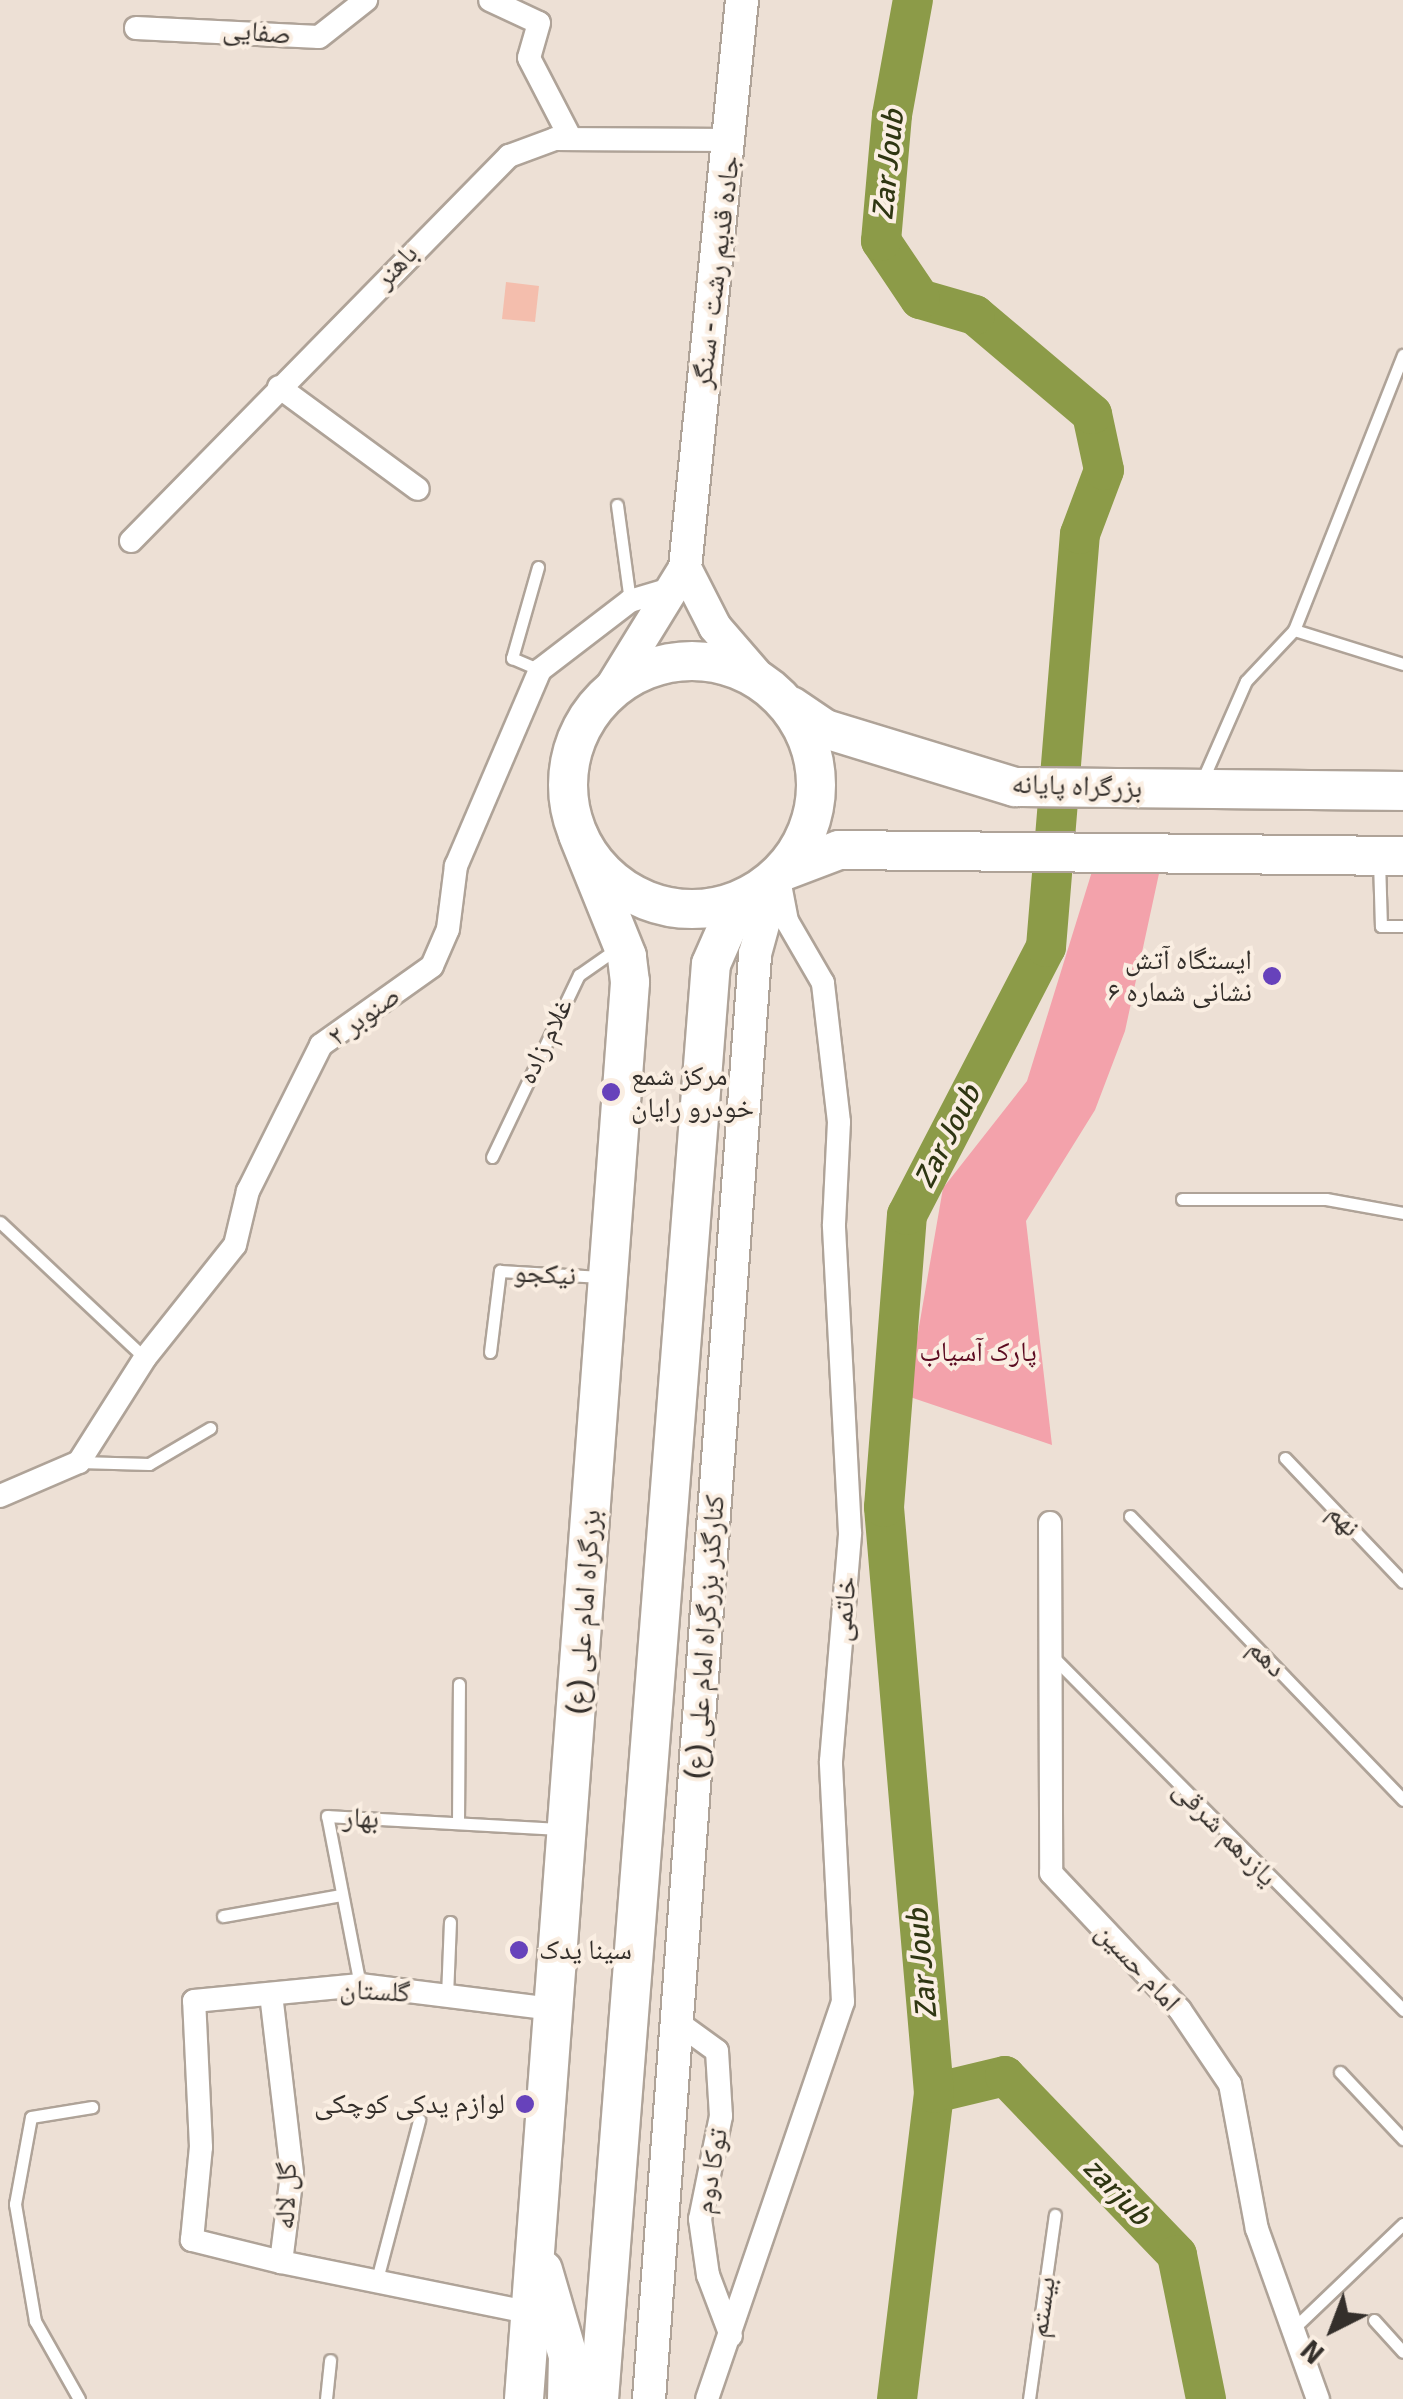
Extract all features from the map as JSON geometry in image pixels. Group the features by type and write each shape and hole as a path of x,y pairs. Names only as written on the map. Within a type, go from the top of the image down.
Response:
{"highway":[{"path":"598,2399 711,964 730,922 778,875 806,834 816,783 804,732 769,689 731,668 684,662 644,671 608,693 570,759 578,834 609,878 661,906 720,907 778,875 839,850 1391,856"},
{"name":"بزرگراه پایانه","path":"769,689 825,728 1020,787 1403,792"},
{"name":"بزرگراه امام علی (ع)","path":"524,2399 630,982 622,944 578,834"},
{"path":"536,2248 567,2349 568,2399"}],"main road":[{"name":"جاده قدیم رشت - سنگر","path":"682,566 731,140 742,0"},
{"path":"682,566 715,627 769,689"},
{"path":"608,693 682,566"},
{"name":"کنارگذر بزرگراه امام علی (ع)","path":"649,2399 755,954 778,875"},
{"path":"628,2016 677,2022"}],"street":[{"name":"صفایی","path":"136,28 319,36 366,0"},
{"path":"490,0 539,23 530,58 571,139"},
{"name":"باهنر","path":"130,541 478,180 509,156 571,139 731,140"},
{"path":"279,387 418,489"},
{"name":"صنوبر ۲","path":"80,1462 145,1358 235,1246 248,1191 321,1045 432,966 448,929 456,866 540,670 682,566"},
{"name":"خاتمی","path":"707,2399 843,2002 832,1761 850,1534 836,1260 838,1122 822,982 787,921 778,875"},
{"path":"0,1496 80,1462"},
{"name":"امام حسین","path":"1050,1523 1052,1873 1180,2010 1230,2084 1256,2229 1318,2399"},
{"name":"گلستان","path":"281,2262 192,2240 201,2147 194,2001 360,1985 554,2010"},
{"name":"گل لاله","path":"271,1994 292,2174 281,2262 531,2313"},
{"name":"توکا دوم","path":"677,2022 717,2051 721,2116 700,2219 708,2275 731,2336"}],"lane":[{"path":"1198,789 1246,681 1294,630 1403,355"},
{"path":"617,505 630,601"},
{"path":"538,567 512,658 540,670"},
{"path":"1294,630 1403,664"},
{"path":"1391,856 1381,926 1403,926"},
{"name":"غلام زاده","path":"492,1157 579,975 622,944"},
{"path":"1182,1200 1326,1199 1403,1212"},
{"path":"0,1222 145,1358"},
{"name":"نیکجو","path":"490,1352 500,1272 610,1278"},
{"path":"80,1462 149,1464 210,1428"},
{"name":"نهم","path":"1285,1458 1403,1582"},
{"name":"دهم","path":"1130,1516 1403,1800"},
{"name":"یازدهم شرقی","path":"1049,1653 1403,2010"},
{"path":"458,1684 458,1823"},
{"name":"بهار","path":"360,1985 327,1816 568,1830"},
{"path":"223,1916 342,1895"},
{"path":"447,1996 450,1922"},
{"path":"1340,2072 1403,2139"},
{"path":"79,2399 35,2321 15,2204 31,2117 92,2106"},
{"path":"376,2284 418,2120"},
{"name":"بیستم","path":"1029,2399 1055,2215"},
{"path":"1293,2329 1402,2227"},
{"path":"1374,2320 1403,2352"},
{"path":"326,2399 330,2360"}],"green space":[{"name":"پارک آسیاب","path":"1098,852 1160,869 1125,1031 1095,1110 1026,1221 1052,1445 907,1396 943,1188 1027,1081"}],"building":[{"path":"506,282 539,286 535,322 502,319"}],"waterway":[{"name":"Zar Joub","path":"897,2399 934,2093 884,1507 907,1215 1046,947 1080,534 1104,470 1092,414 975,315 920,299 881,241 892,115 913,0"},
{"name":"zarjub","path":"934,2093 1005,2076 1177,2255 1206,2399"}],"place":[{"name":"ایستگاه آتش نشانی شماره ۶","path":"1272,976"},
{"name":"مرکز شمع خودرو رایان","path":"611,1092"},
{"name":"سینا یدک","path":"519,1950"},
{"name":"لوازم یدکی کوچکی","path":"525,2104"}]}
